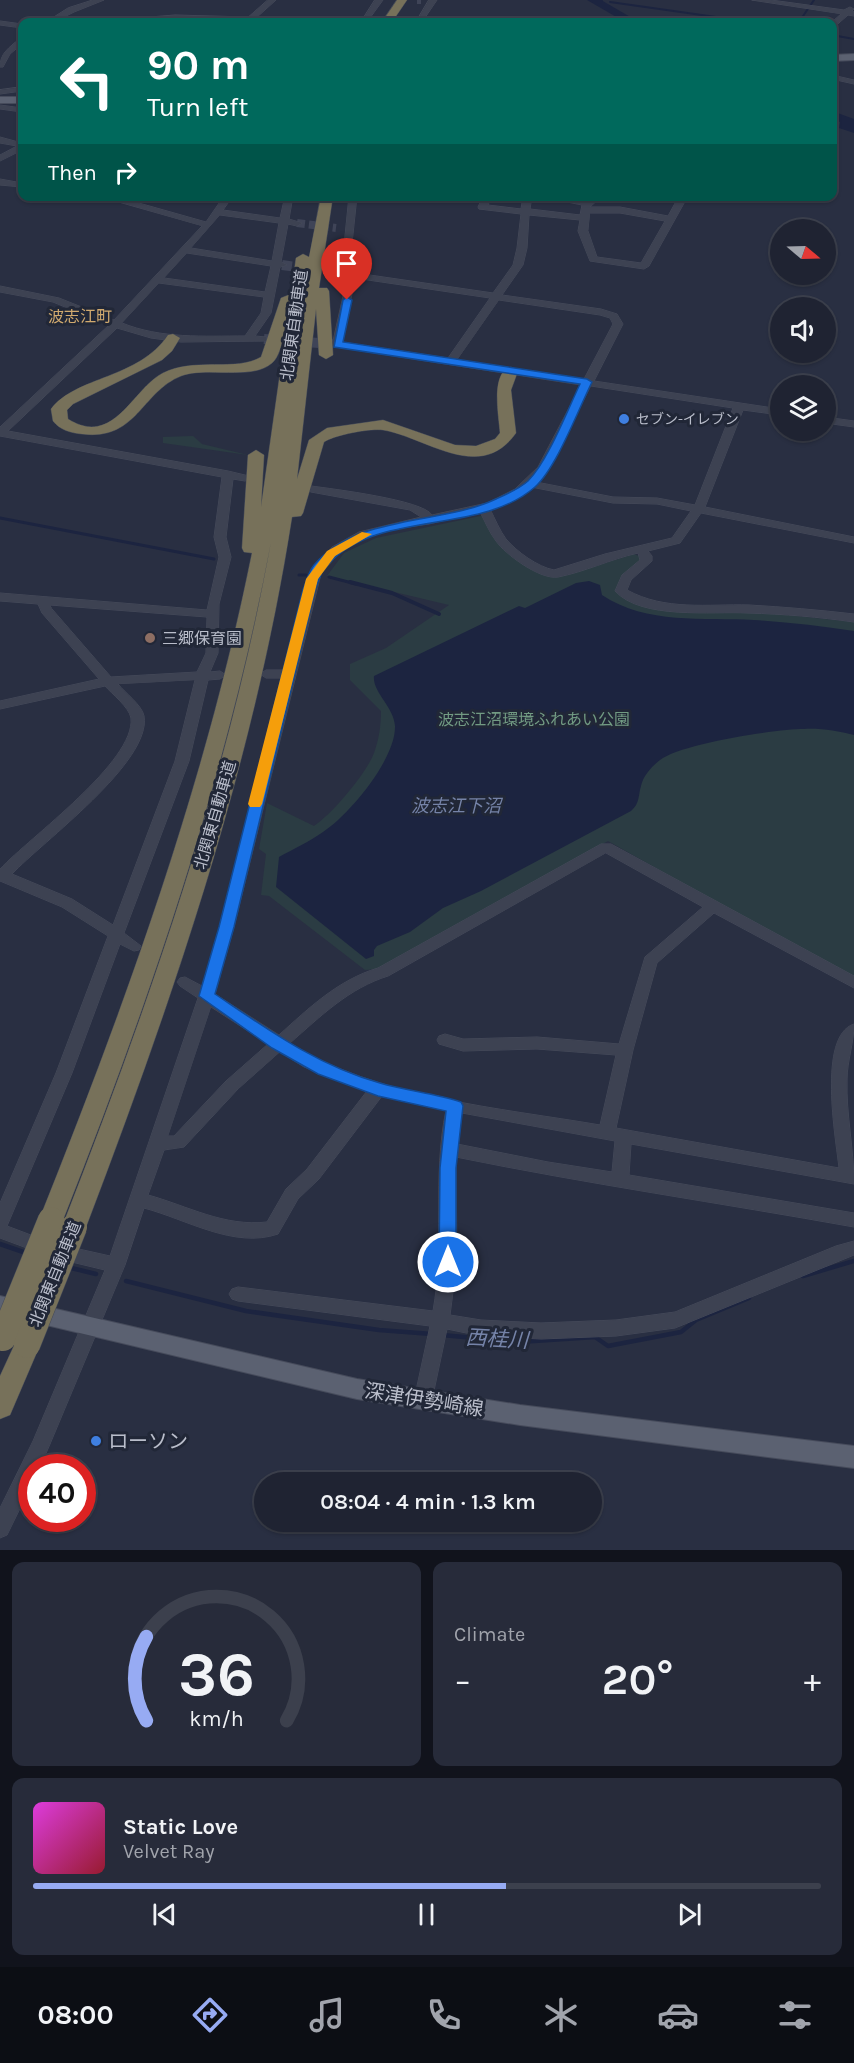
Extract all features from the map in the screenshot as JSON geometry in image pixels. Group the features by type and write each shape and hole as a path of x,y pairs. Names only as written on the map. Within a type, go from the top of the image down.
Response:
{"highway":[{"path":"390,18 402,0"},
{"path":"401,18 412,0"},
{"name":"北関東自動車道","path":"62,1224 193,825 270,502 304,250 314,201"},
{"name":"北関東自動車道","path":"0,1407 10,1342 136,1061 188,907 236,745 270,597 293,454 314,273 326,201"},
{"path":"324,213 322,312 332,348"},
{"path":"173,338 171,343 153,360 68,401 60,409 61,421 70,427 86,430 111,427 128,418 162,380 172,374 191,368 264,362 268,359 304,250"},
{"path":"173,338 147,359 62,400 52,411 53,419 61,427 74,432 91,433 116,429 133,419 171,378 189,371 214,371"},
{"path":"270,597 319,437 332,432 382,425 453,450 468,452 490,448 501,442 508,433 504,390 511,371"},
{"path":"392,423 454,447 475,448 492,443 502,433 499,389 511,371"},
{"path":"229,669 255,503 256,455"}],"main road":[{"path":"837,58 854,57"},
{"path":"0,100 18,100"},
{"name":"深津伊勢崎線","path":"0,1305 302,1378 423,1400 854,1457"}],"street":[{"path":"59,18 100,0"},
{"path":"251,18 272,0"},
{"path":"367,18 379,0"},
{"path":"421,0 432,1 421,18"},
{"path":"756,0 852,11"},
{"path":"837,23 852,11"},
{"path":"162,18 193,18"},
{"path":"0,23 18,25"},
{"path":"0,65 7,53 18,44"},
{"path":"837,78 854,82"},
{"path":"0,92 18,90"},
{"path":"0,107 18,109"},
{"path":"0,140 18,145"},
{"path":"1,156 18,148"},
{"path":"12,152 18,153"},
{"path":"120,201 208,225"},
{"path":"0,433 116,324 208,225 226,201"},
{"path":"249,338 266,314 278,264 288,201"},
{"path":"344,274 352,201"},
{"path":"485,201 482,207 524,212 620,210 671,219"},
{"path":"451,361 518,265 522,253 527,201"},
{"path":"558,201 586,210"},
{"path":"594,201 586,210 583,231 593,259 644,266 681,201"},
{"path":"219,212 297,223"},
{"path":"336,228 349,230"},
{"path":"185,250 278,264"},
{"path":"0,1529 41,1444 88,1327 116,1265 207,996 227,927 312,579 324,560 342,546 368,534 484,509 511,497 531,484 543,469 616,328 616,317 601,312 332,272"},
{"path":"157,280 270,295"},
{"path":"0,288 56,300 141,333 173,338 262,339"},
{"path":"348,289 332,348 451,361 770,411"},
{"path":"484,509 501,540 528,563 549,573 564,573 609,556 676,541 699,508 739,406"},
{"path":"836,422 854,424"},
{"path":"0,433 245,478"},
{"path":"0,1223 64,1073 182,761 202,676 213,649 212,614 225,557 220,537 228,474"},
{"path":"531,484 613,500 657,501 699,508 854,540"},
{"path":"311,489 413,507 425,513 429,520"},
{"path":"641,549 646,556 645,561 626,578 621,591 642,601 676,607 779,611 854,618"},
{"path":"0,597 212,614"},
{"path":"43,600 46,610 140,719 138,735 117,768 1,875 67,903 134,946"},
{"path":"0,705 108,681 202,676 229,669"},
{"path":"266,674 289,674"},
{"path":"158,1144 178,1142 231,1085 333,996 366,976 383,972 606,847 854,983"},
{"path":"620,1181 615,1135 625,1050 651,961 664,946 713,906"},
{"path":"185,982 278,1044 324,1070 378,1089 455,1106 851,1177 838,1067 847,1037 854,1030"},
{"path":"444,1040 463,1045 537,1043 625,1050"},
{"path":"138,1199 187,1217 244,1229 272,1229 292,1194 313,1174 378,1089"},
{"path":"423,1400 438,1331 448,1262 450,1149 455,1106"},
{"path":"450,1149 620,1181 705,1193 854,1220"},
{"path":"0,1231 51,1250 116,1265"},
{"path":"238,1294 438,1331 481,1328 541,1331 616,1328 675,1320 854,1248"}],"green space":[{"path":"193,436 202,444 248,455 163,443 163,437"},
{"name":"波志江沼環境ふれあい公園","path":"485,515 500,545 544,575 564,576 634,554 641,557 641,560 621,577 617,592 651,606 777,614 854,622 854,980 608,841 378,969 365,970 269,896 261,895 266,854 259,849 267,803 314,826 348,793 364,772 374,753 381,711 350,680 350,664 386,648 449,605 327,576 344,553 376,538"}],"water":[{"name":"波志江下沼","path":"589,581 600,585 602,595 619,605 656,615 804,624 854,631 854,735 823,729 791,730 729,738 671,754 657,762 646,775 637,802 631,811 481,891 443,908 410,932 377,946 374,956 366,959 276,887 279,857 318,836 334,824 369,785 388,754 393,739 394,719 376,688 374,676 519,606 525,608 576,583"}],"waterway":[{"path":"593,0 626,18"},
{"path":"802,18 814,0"},
{"path":"594,1 602,1"},
{"path":"610,2 723,18"},
{"path":"837,36 854,39"},
{"path":"837,117 854,123 844,125 854,129"},
{"path":"0,518 214,559"},
{"path":"299,575 306,575"},
{"path":"329,577 356,584"},
{"path":"350,582 392,593 439,614"},
{"name":"西桂川","path":"0,1244 29,1254"},
{"name":"西桂川","path":"803,1276 854,1261"},
{"name":"西桂川","path":"67,1267 96,1274"},
{"name":"西桂川","path":"126,1281 246,1311 379,1330 432,1334"},
{"name":"西桂川","path":"442,1335 519,1342 595,1337 608,1346 681,1332 696,1320 749,1298"}],"tunnel":[{"path":"297,223 336,228"},
{"path":"282,265 332,272"},
{"path":"264,339 333,344"}],"slow traffic":[{"path":"255,804 312,579 324,560 331,554 366,534"}],"place":[{"name":"セブン-イレブン","path":"624,419"},
{"name":"三郷保育園","path":"150,638"},
{"name":"ローソン","path":"96,1441"}],"district":[{"name":"波志江町","path":"80,316"}],"route":[{"path":"347,300 338,344 587,382 543,469 531,484 518,494 484,509 379,530 354,539 331,554 318,568 309,590 256,800 227,927 207,996 278,1044 324,1070 378,1089 455,1106 448,1168 448,1262"}]}
